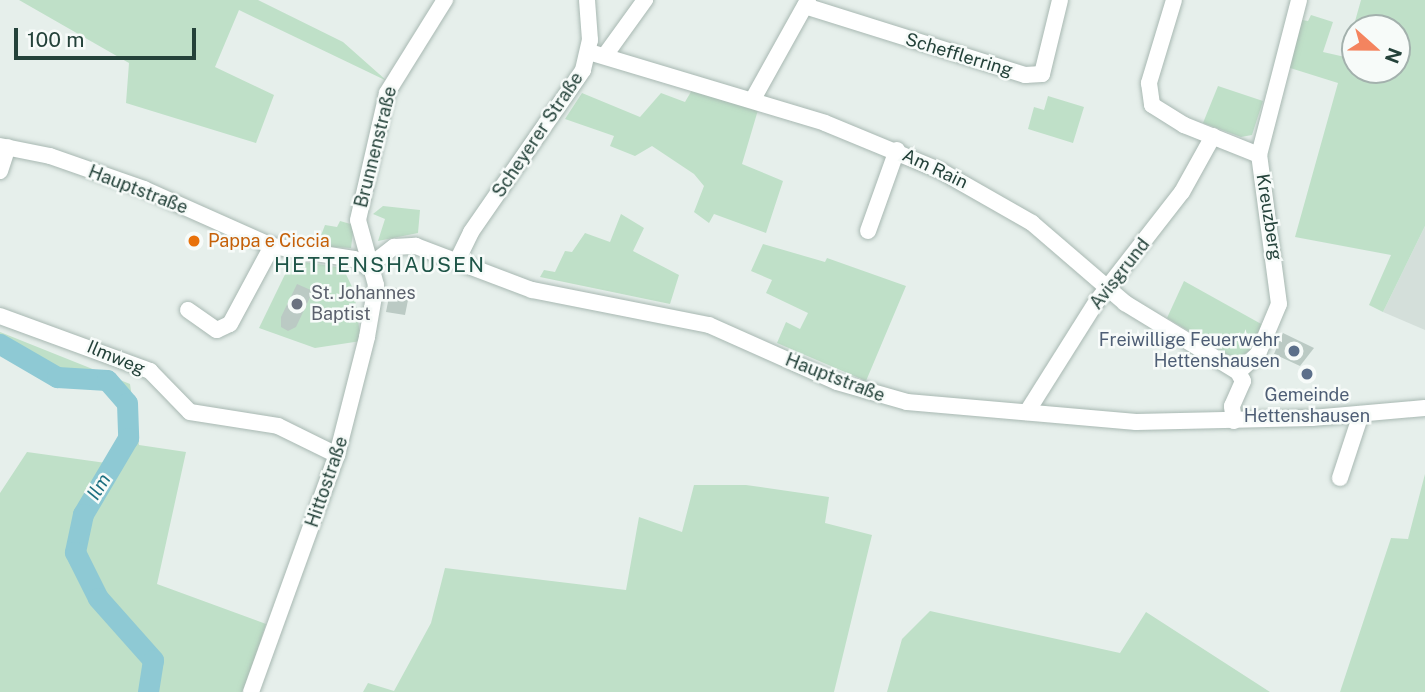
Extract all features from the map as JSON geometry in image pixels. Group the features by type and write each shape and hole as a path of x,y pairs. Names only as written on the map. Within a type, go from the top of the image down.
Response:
{"street":[{"name":"Brunnenstraße","path":"368,267 358,220 387,93 445,0"},
{"name":"Scheyerer Straße","path":"457,261 471,232 598,53 587,0"},
{"path":"598,53 646,0"},
{"name":"Schefflerring","path":"752,100 806,3 1025,75 1042,74 1060,0"},
{"path":"1174,0 1148,96 1162,114 1259,155"},
{"name":"Kreuzberg","path":"1238,372 1258,354 1279,304 1259,155 1299,0"},
{"name":"Am Rain","path":"598,53 752,100 897,150 1008,207 1077,257 1110,289 1238,372"},
{"name":"Avisgrund","path":"1027,412 1110,289 1182,192 1213,136"},
{"name":"Hauptstraße","path":"4,147 144,189 272,246 354,259 368,267 381,254 406,245 532,289 709,325 863,392 930,405 1136,422 1234,421 1425,408"},
{"path":"0,171 4,147"},
{"path":"868,231 897,150"},
{"path":"188,310 217,330 230,324 272,246"},
{"name":"Hittostraße","path":"251,692 337,455 375,300 368,267"},
{"name":"Ilmweg","path":"0,316 150,371 190,412 278,426 337,455"},
{"path":"1234,421 1232,406 1243,381 1238,372"},
{"path":"1340,478 1361,414"}],"shaded area":[{"path":"1425,226 1425,330 1383,312"}],"green space":[{"path":"19,0 258,0 343,42 387,81 239,10 215,67 274,95 256,143 126,103 129,63"},
{"path":"1361,0 1425,0 1425,226 1383,312 1369,305 1391,255 1295,237 1338,83 1287,67 1302,20 1308,21 1311,15 1333,22 1323,52 1341,56 1341,84 1411,84 1411,14 1357,14"},
{"path":"1218,86 1263,101 1252,135 1241,137 1203,123"},
{"path":"692,90 758,110 742,164 783,181 766,233 714,214 709,223 694,212 704,186 694,174 652,146 635,156 610,146 614,136 565,119 582,93 640,117 661,93 685,102"},
{"path":"1048,96 1084,107 1073,143 1028,129 1034,107 1044,110"},
{"path":"383,206 420,210 418,233 378,241 385,219 373,214"},
{"path":"621,214 644,228 633,251 679,275 670,304 540,277 544,270 555,272 565,251 572,252 585,233 610,242"},
{"path":"340,221 354,225 351,248 317,246 325,225 337,227"},
{"path":"763,244 825,262 827,258 906,286 866,381 777,343 786,322 800,329 808,313 766,293 772,280 751,271"},
{"path":"292,260 343,268 354,291 361,341 315,348 259,328"},
{"path":"1184,281 1263,325 1250,350 1242,356 1228,355 1167,318"},
{"path":"0,332 130,384 139,445 186,452 157,584 266,624 244,692 0,692 0,493 27,452 106,463 120,443 119,401 105,387 60,385 0,353"},
{"path":"1425,474 1425,692 1340,692 1391,538 1408,539"},
{"path":"694,485 746,485 829,497 825,523 872,535 834,692 363,692 368,683 394,691 431,623 445,568 626,590 639,517 682,532"},
{"path":"930,611 1120,653 1146,612 1270,692 887,692 902,639"}],"building":[{"name":"St. Johannes Baptist","path":"297,284 313,291 296,327 288,331 281,327 281,317"},
{"path":"391,287 410,290 405,315 386,312"},
{"name":"Freiwillige Feuerwehr Hettenshausen","path":"1283,333 1314,348 1300,366 1274,354"}],"waterway":[{"name":"Ilm","path":"0,344 57,377 107,380 127,403 128,438 83,514 75,552 98,598 153,660 148,692"}],"place":[{"name":"Pappa e Ciccia","path":"194,241"},
{"name":"St. Johannes Baptist","path":"297,304"},
{"name":"Freiwillige Feuerwehr Hettenshausen","path":"1294,351"},
{"name":"Gemeinde Hettenshausen","path":"1307,374"}],"district":[{"name":"HETTENSHAUSEN","path":"380,265"}]}
